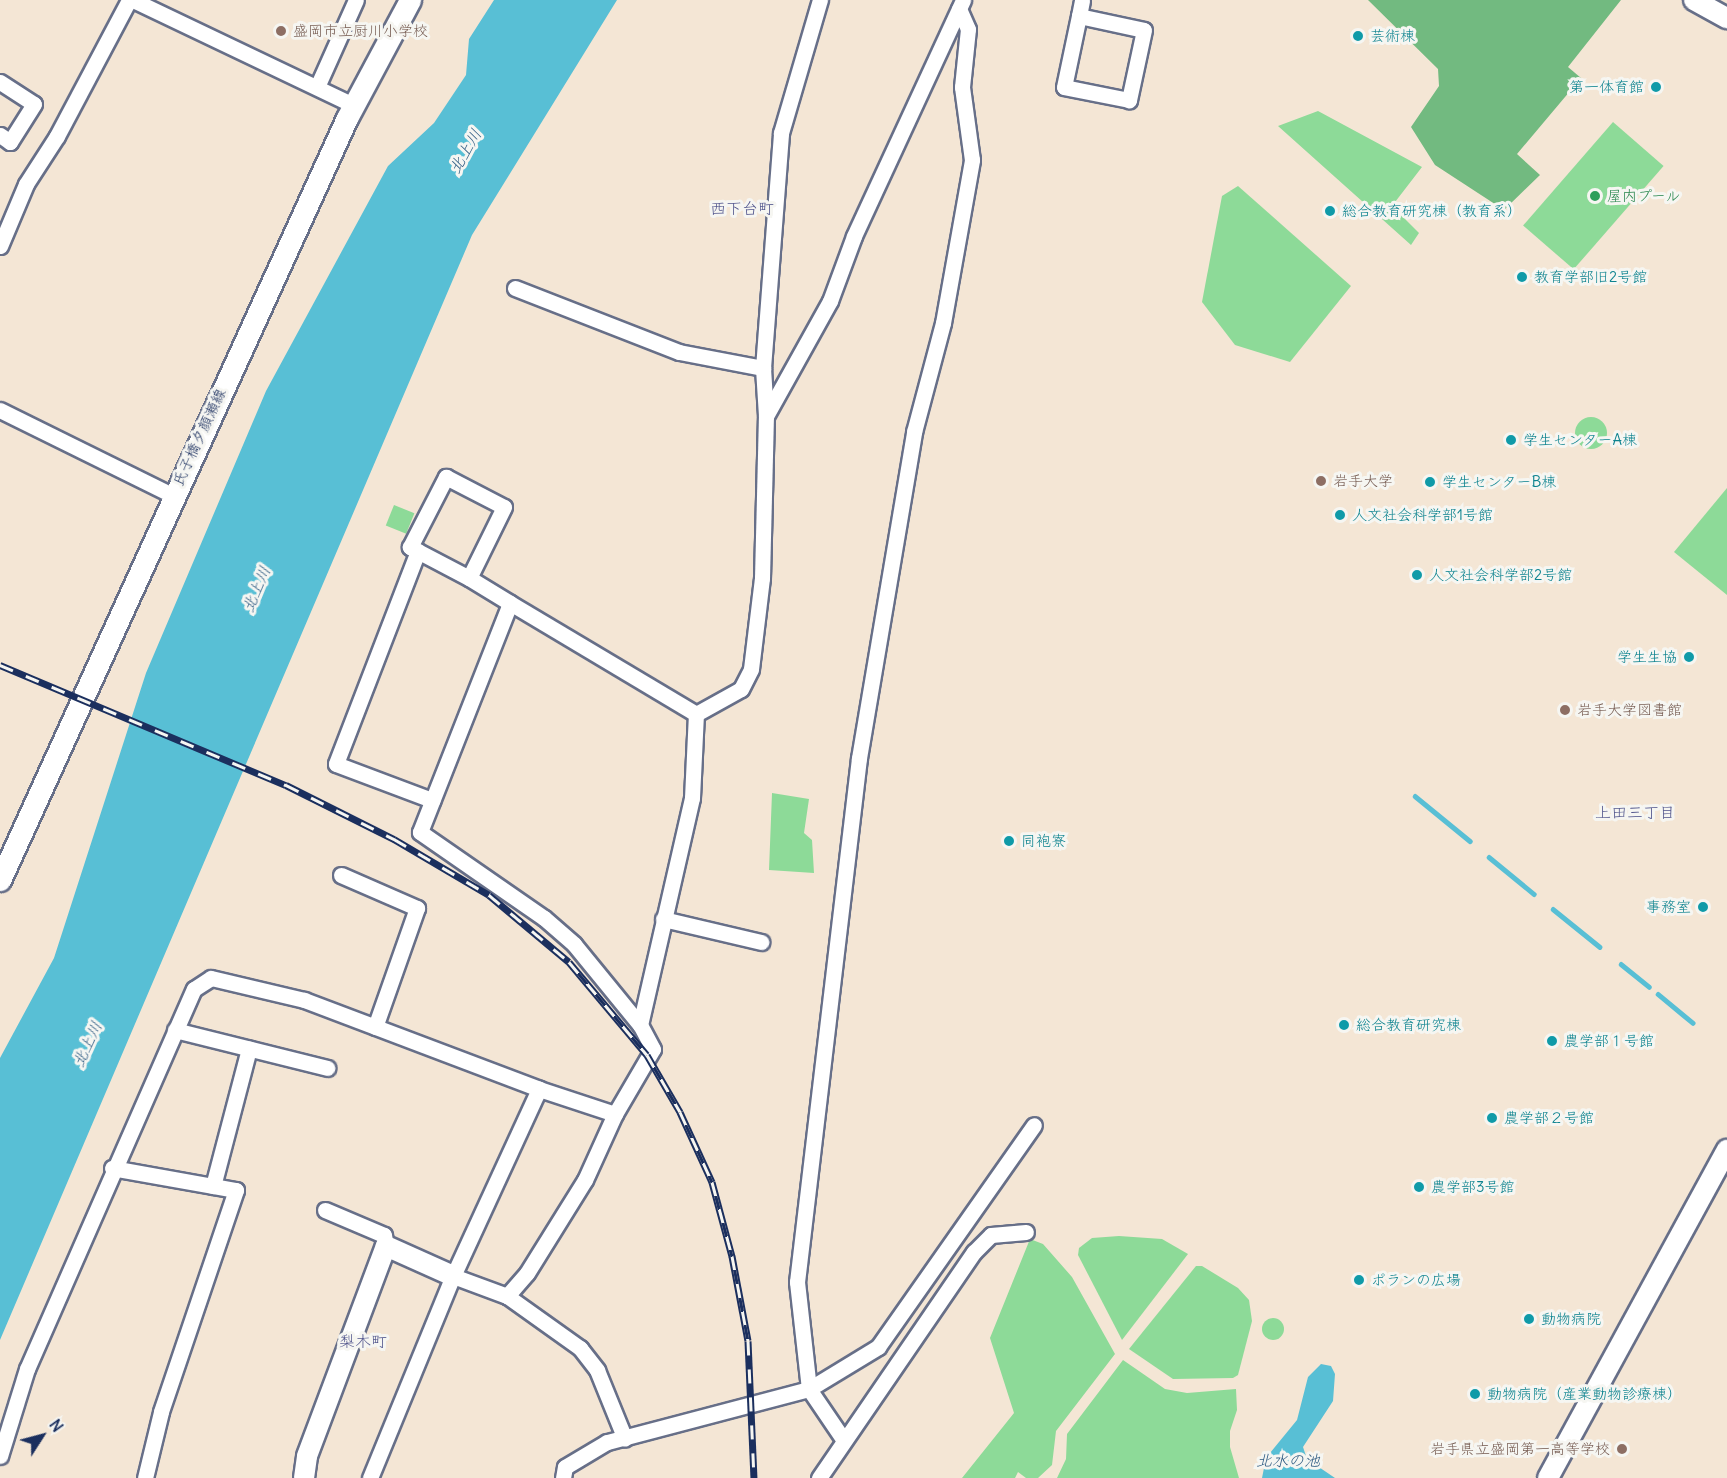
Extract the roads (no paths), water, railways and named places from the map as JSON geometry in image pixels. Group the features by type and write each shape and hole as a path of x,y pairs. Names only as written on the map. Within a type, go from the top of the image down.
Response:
{"main road":[{"name":"氏子橋夕顔瀬線","path":"0,879 172,495 353,105 380,61 410,0"}],"street":[{"path":"0,246 26,184 57,136 131,0 353,105"},
{"path":"317,87 356,0"},
{"path":"696,714 741,689 751,669 762,578 766,416 763,368 781,133 820,0"},
{"path":"1078,16 1144,30 1129,100 1064,87 1078,16 1082,0"},
{"path":"1694,0 1727,18"},
{"path":"766,416 830,301 854,236 961,4"},
{"path":"843,1439 810,1389 797,1282 859,758 914,432 943,323 972,160 962,87 968,29 961,4"},
{"path":"0,82 34,104 10,142 0,135"},
{"path":"515,288 679,352 763,368"},
{"path":"0,410 172,495"},
{"path":"469,578 504,507 446,477 410,547 469,578 696,714"},
{"path":"418,551 336,764 432,800"},
{"path":"507,1296 527,1272 585,1180 615,1114 653,1049 640,1025 574,944 544,918 420,832 510,603"},
{"path":"640,1025 692,798 696,714"},
{"path":"341,875 417,908 375,1027"},
{"path":"663,919 761,942"},
{"path":"0,1456 27,1368 112,1168 194,989 211,978 304,1000 539,1089 615,1114"},
{"path":"175,1030 327,1068"},
{"path":"213,1186 249,1049"},
{"path":"370,1478 453,1276 539,1089"},
{"path":"563,1478 565,1467 607,1442 810,1389 878,1347 1034,1125"},
{"path":"1548,1478 1727,1150"},
{"path":"112,1168 236,1190 161,1412 145,1478"},
{"path":"304,1478 307,1456 386,1246 384,1235 325,1210"},
{"path":"819,1478 843,1439 974,1252 991,1234 1026,1232"},
{"path":"386,1246 453,1276 507,1296 580,1348 597,1370 625,1439"}],"water":[{"name":"北上川","path":"494,0 617,0 472,235 0,1340 0,1058 54,958 146,673 266,391 388,166 434,123 466,75 469,39"},
{"name":"北水の池","path":"1321,1364 1331,1366 1335,1374 1333,1401 1303,1447 1307,1459 1335,1478 1262,1478 1266,1458 1297,1420 1308,1377"}],"waterway":[{"path":"1415,796 1470,841"},
{"path":"1489,857 1534,894"},
{"path":"1553,909 1600,947"},
{"path":"1621,964 1649,987"},
{"path":"1658,994 1693,1023"}],"railway":[{"path":"0,665 286,785 394,839 489,895 569,962 647,1055 680,1112 712,1182 732,1256 748,1341 754,1478"}],"place":[{"name":"盛岡市立厨川小学校","path":"281,31"},
{"name":"芸術棟","path":"1358,36"},
{"name":"第一体育館","path":"1656,87"},
{"name":"屋内プール","path":"1595,196"},
{"name":"総合教育研究棟（教育系）","path":"1330,211"},
{"name":"教育学部旧2号館","path":"1522,277"},
{"name":"学生センターA棟","path":"1511,440"},
{"name":"岩手大学","path":"1321,481"},
{"name":"学生センターB棟","path":"1430,482"},
{"name":"人文社会科学部1号館","path":"1340,515"},
{"name":"人文社会科学部2号館","path":"1417,575"},
{"name":"学生生協","path":"1689,657"},
{"name":"岩手大学図書館","path":"1565,710"},
{"name":"同袍寮","path":"1009,841"},
{"name":"事務室","path":"1703,907"},
{"name":"総合教育研究棟","path":"1344,1025"},
{"name":"農学部１号館","path":"1552,1041"},
{"name":"農学部２号館","path":"1492,1118"},
{"name":"農学部3号館","path":"1419,1187"},
{"name":"ポランの広場","path":"1359,1280"},
{"name":"動物病院","path":"1529,1319"},
{"name":"動物病院（産業動物診療棟）","path":"1475,1394"},
{"name":"岩手県立盛岡第一高等学校","path":"1622,1449"}],"district":[{"name":"西下台町","path":"742,208"},
{"name":"上田三丁目","path":"1635,812"},
{"name":"梨木町","path":"363,1341"}]}
